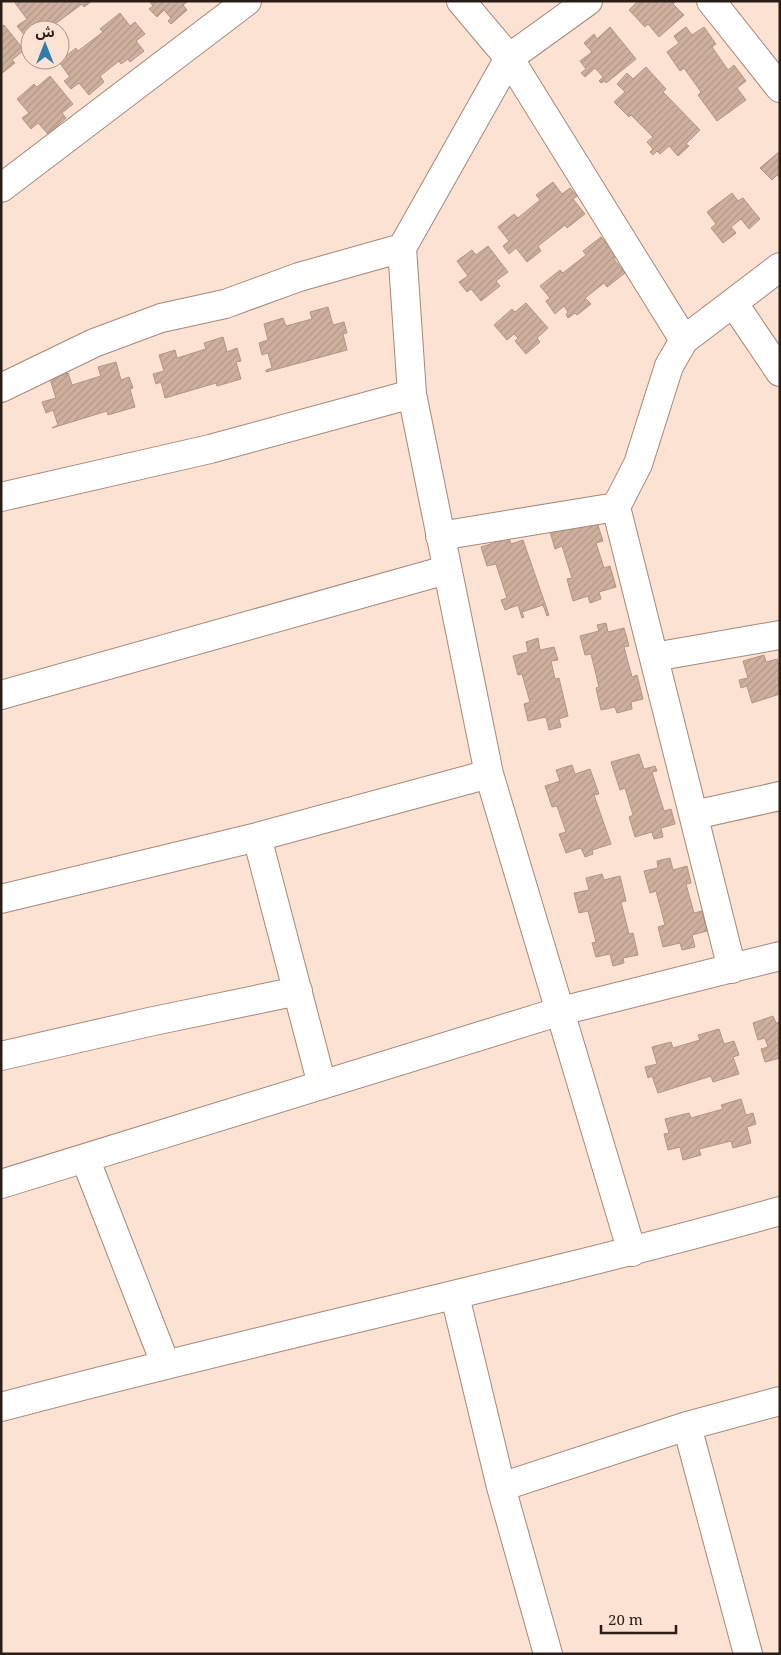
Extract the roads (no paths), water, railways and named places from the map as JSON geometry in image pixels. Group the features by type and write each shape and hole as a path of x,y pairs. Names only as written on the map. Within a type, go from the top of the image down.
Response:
{"street":[{"path":"1,188 246,1"},
{"path":"460,1 509,58 684,340"},
{"path":"588,1 509,58 402,248 412,394 446,570 489,774 632,1252"},
{"path":"711,1 780,88"},
{"path":"1,388 94,343 161,318 225,304 299,277 402,248"},
{"path":"732,969 616,506 638,464 669,366 684,340 734,304 780,266"},
{"path":"734,304 780,372"},
{"path":"3,491 210,449 412,394"},
{"path":"440,536 616,506"},
{"path":"1,695 446,570"},
{"path":"654,657 780,635"},
{"path":"1,899 257,837 489,774"},
{"path":"694,816 780,796"},
{"path":"257,837 322,1085"},
{"path":"1,1184 561,1011 780,956"},
{"path":"1,1056 149,1022 298,991"},
{"path":"85,1158 166,1363"},
{"path":"1,1408 166,1363 455,1296 632,1252 780,1211"},
{"path":"455,1296 501,1487 548,1654"},
{"path":"501,1487 687,1426 780,1401"},
{"path":"687,1426 748,1654"}]}
